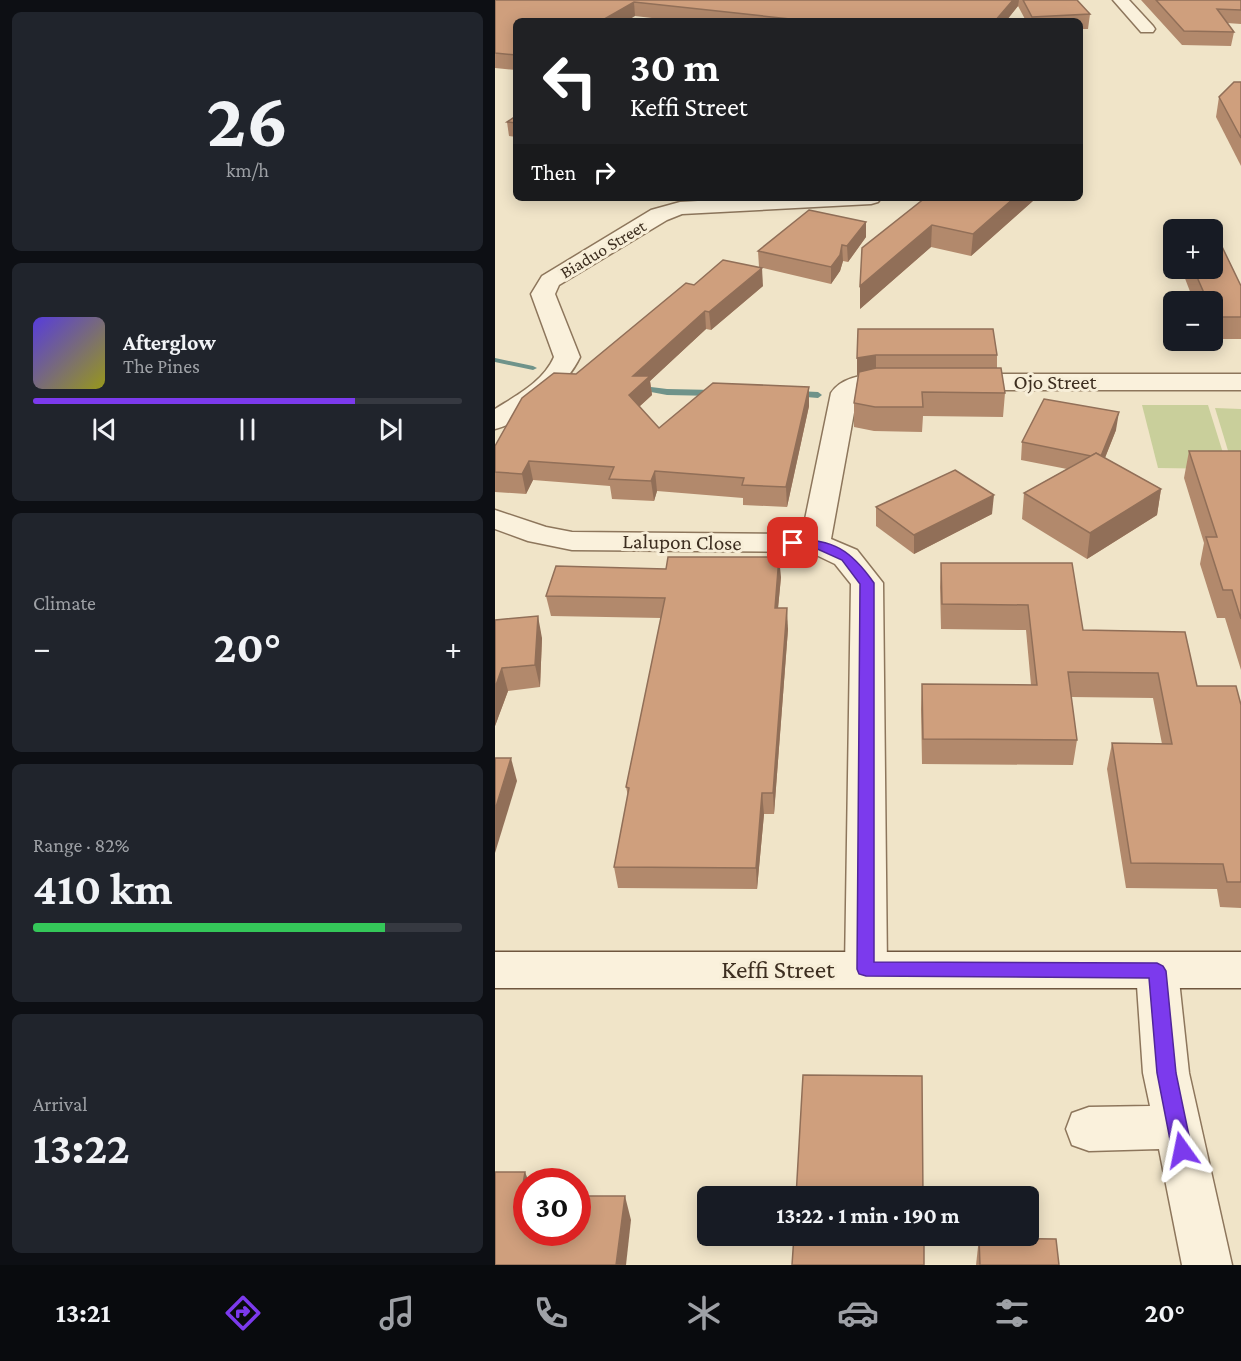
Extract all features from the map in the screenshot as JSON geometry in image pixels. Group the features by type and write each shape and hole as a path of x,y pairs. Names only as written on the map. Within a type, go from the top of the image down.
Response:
{"street":[{"path":"1122,0 1147,29"},
{"name":"Biaduo Street","path":"495,421 548,384 564,367 567,357 543,294 550,281 659,215 680,208 814,201"},
{"name":"Ojo Street","path":"815,543 845,393 851,386 876,382 1241,382"},
{"name":"Lalupon Close","path":"495,519 539,535 572,541 815,543 846,557 867,583 866,969"},
{"name":"Keffi Street","path":"495,970 1241,970"},
{"path":"1157,971 1166,1073 1207,1265"},
{"path":"1089,1129 1177,1127"}],"green space":[{"path":"1142,405 1208,405 1228,469 1158,468"},
{"path":"1215,408 1241,409 1241,467 1233,467"}],"building":[{"path":"495,0 1013,0 998,18 781,18 634,2 606,18 513,18 513,55 495,53"},
{"path":"1023,0 1077,0 1090,14 1032,17"},
{"path":"1156,0 1241,0 1241,10 1217,9 1234,32 1184,31"},
{"path":"1234,82 1241,82 1241,138 1219,97"},
{"path":"921,201 1011,201 973,234 932,225 860,286 862,248"},
{"path":"809,210 866,222 847,246 842,245 840,255 831,267 758,251"},
{"path":"1223,249 1241,286 1241,317 1223,317 1223,291 1203,291 1198,279 1223,279"},
{"path":"723,260 762,268 709,312 705,311 633,376 650,376 629,395 659,428 713,383 809,387 786,487 742,485 744,478 655,471 651,481 609,479 614,467 529,461 522,474 495,472 495,446 522,398 554,373 576,374 686,283 694,285"},
{"path":"858,329 993,329 997,355 876,355 857,358"},
{"path":"876,368 1001,368 1005,393 922,392 923,407 875,407 854,403 859,372"},
{"path":"1044,399 1119,412 1101,456 1096,453 1091,456 1022,442"},
{"path":"1189,451 1241,451 1241,619 1232,590 1223,590 1206,537 1217,537"},
{"path":"1096,453 1161,489 1090,533 1024,493"},
{"path":"955,470 994,495 914,535 876,507"},
{"path":"668,557 779,557 775,608 787,608 773,793 762,793 756,868 614,867 629,788 626,787 665,598 546,596 556,566 666,569"},
{"path":"941,563 1072,563 1083,630 1185,632 1197,686 1236,686 1241,705 1241,882 1227,882 1223,864 1131,863 1112,743 1172,744 1158,673 1068,672 1077,740 923,739 922,684 1037,685 1028,605 942,604"},
{"path":"538,616 535,665 502,668 495,688 495,620"},
{"path":"495,758 511,758 495,810"},
{"path":"803,1075 922,1076 923,1186 797,1186"},
{"path":"495,1172 513,1172 513,1246 591,1246 591,1196 625,1196 616,1265 495,1265"},
{"path":"1039,1239 1056,1239 1059,1265 980,1265 979,1246 1039,1246"},
{"path":"793,1246 924,1246 924,1265 792,1265"}],"waterway":[{"path":"495,360 533,368"},
{"path":"638,387 667,392 715,393"},
{"path":"797,394 818,395"}],"route":[{"path":"793,543 815,543 846,557 867,583 866,969 1157,971 1166,1073 1182,1150"}]}
